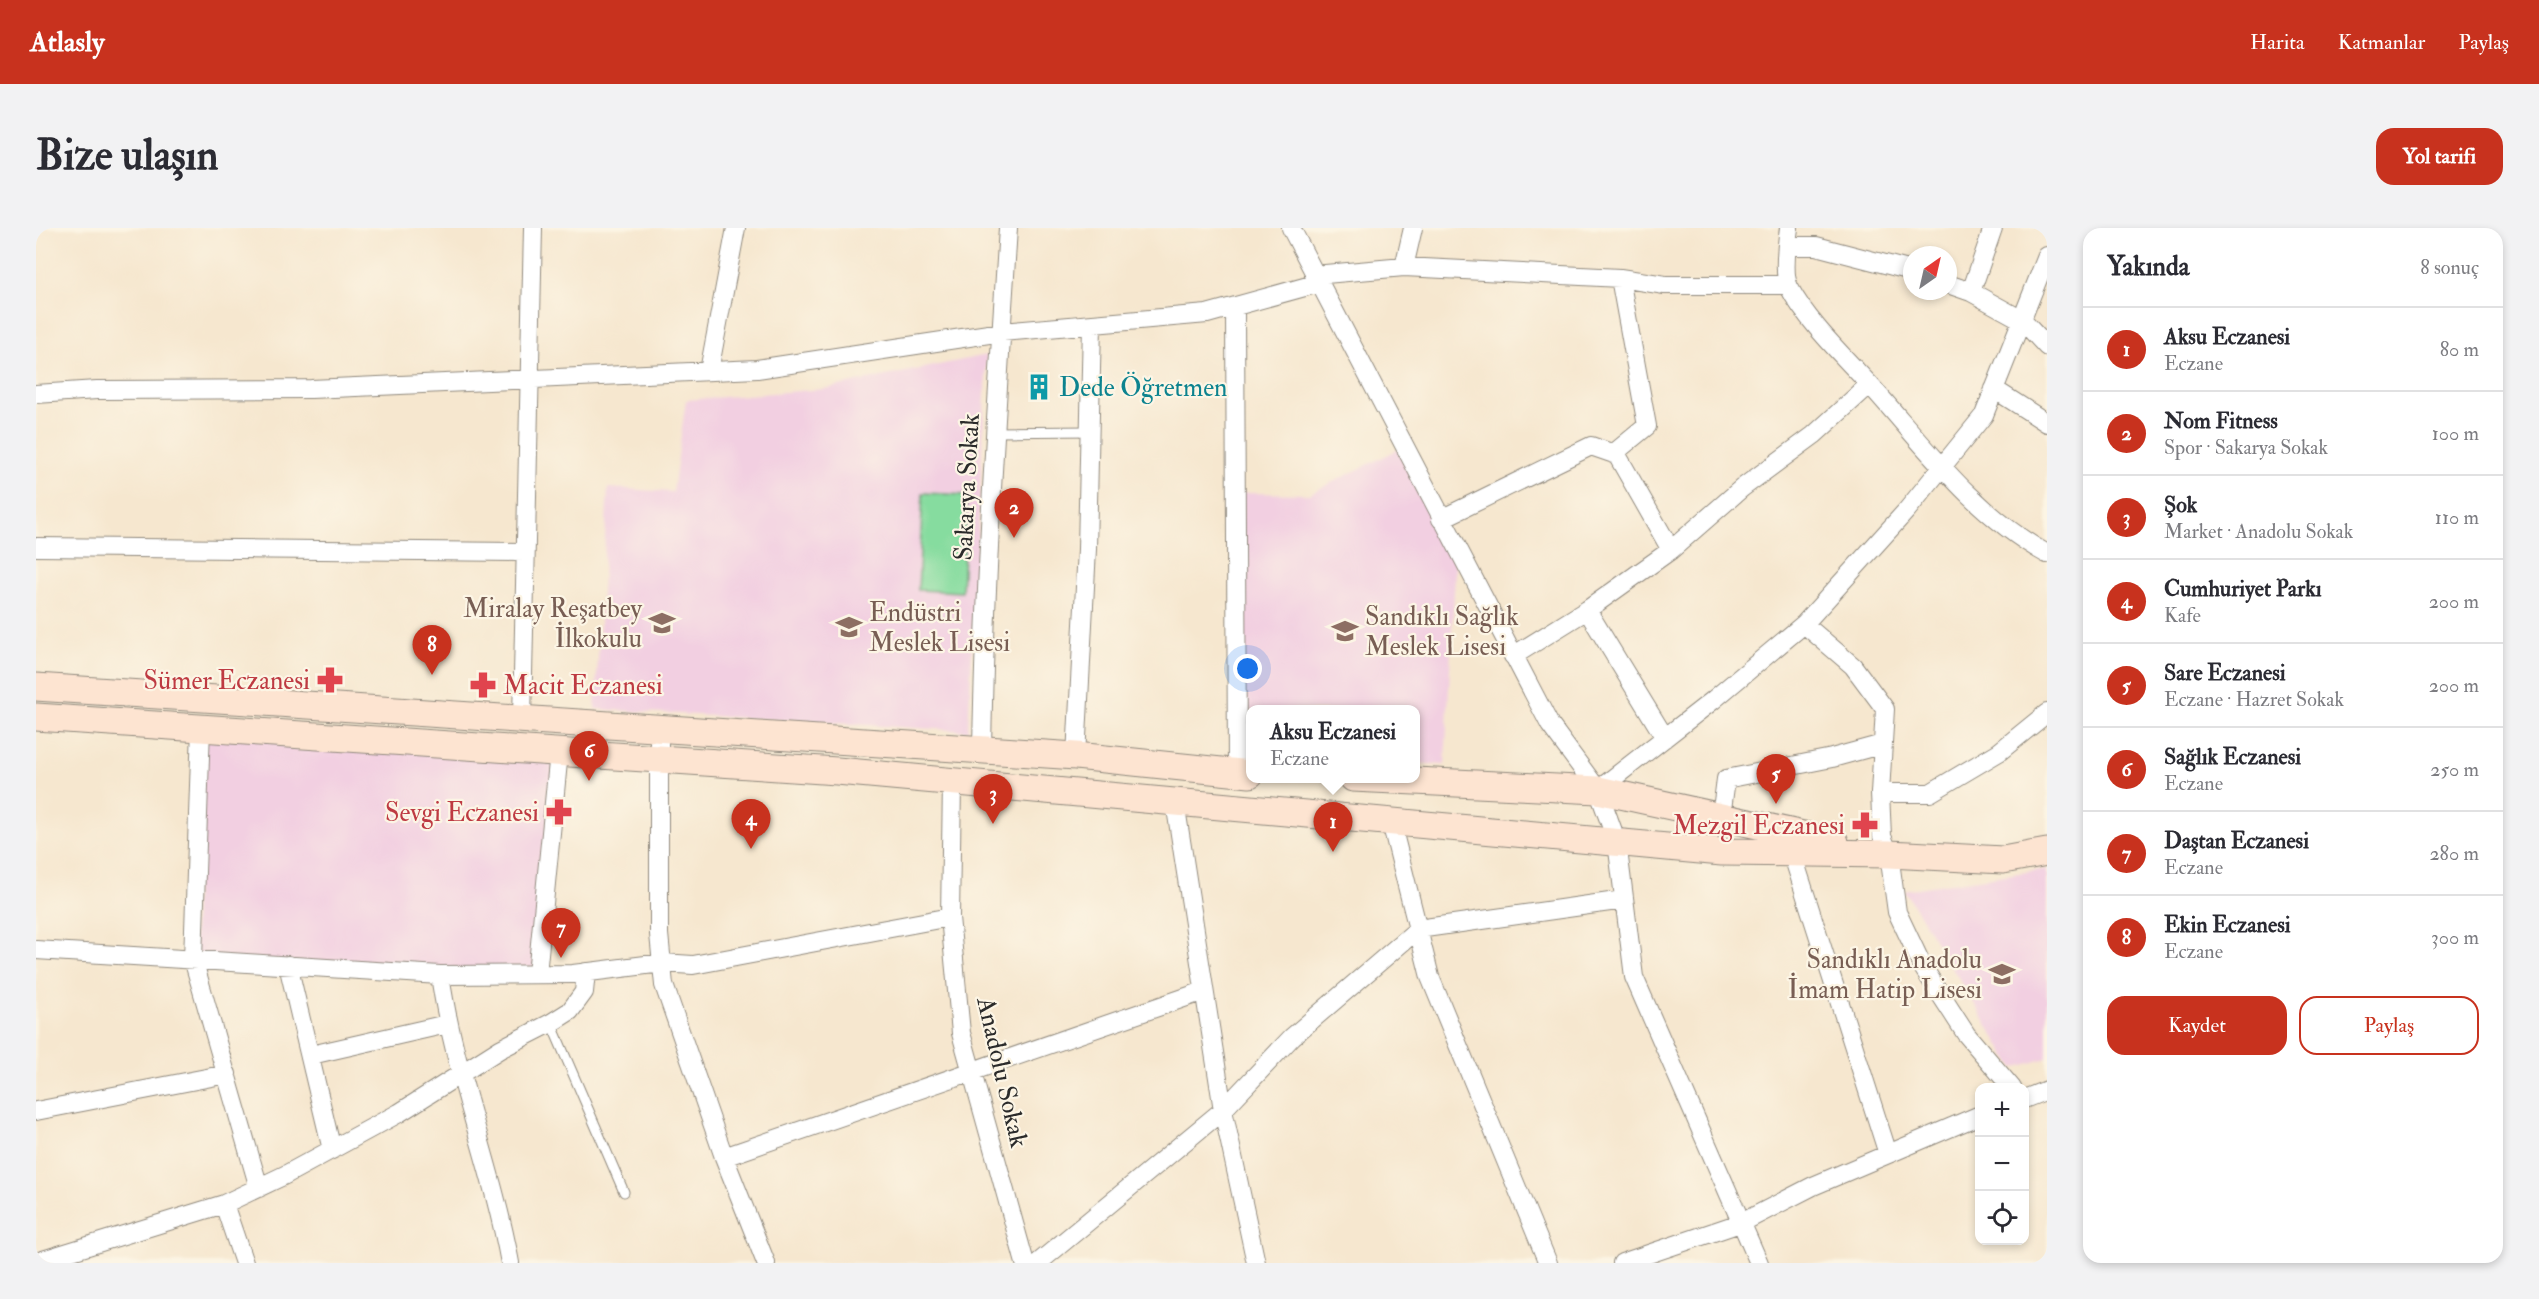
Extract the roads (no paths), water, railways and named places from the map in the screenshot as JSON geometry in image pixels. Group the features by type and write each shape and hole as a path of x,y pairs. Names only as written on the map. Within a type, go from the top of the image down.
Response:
{"street":[{"path":"522,719 533,228"},
{"path":"709,371 736,228"},
{"name":"Sakarya Sokak","path":"982,749 984,645 994,432 1008,228"},
{"path":"1291,228 1550,725 1598,790 1617,842 1634,977 1759,1263"},
{"path":"1404,267 1413,228"},
{"path":"1971,292 1992,228"},
{"path":"1903,269 1788,237 1788,285 1837,350 1989,516 2047,554"},
{"path":"1598,790 1804,624 1943,466 1984,415 2047,256"},
{"path":"36,394 97,390 311,389 757,369 1002,332 1208,314 1316,279 1404,267 1620,278 1665,285 1788,285"},
{"path":"1613,454 1647,426 1620,278"},
{"path":"1957,287 1971,292 2022,320 2047,347"},
{"path":"36,687 982,749 1244,773 1235,306"},
{"path":"1076,756 1090,431 1092,324"},
{"path":"1513,656 1587,610 1671,550 1742,488 1814,435 1869,385"},
{"path":"1994,389 2047,423"},
{"path":"1441,519 1591,446 1617,455 1671,550"},
{"path":"36,547 525,552"},
{"path":"1587,610 1665,738"},
{"path":"1804,624 1853,666 1885,709 1880,793 1882,836 1889,854 1897,912 1923,969 1966,1034 2008,1083"},
{"path":"1880,793 1930,793 1999,752 2047,713"},
{"path":"36,717 658,759 952,782 1722,852 1889,854 2003,860 2047,852"},
{"path":"201,728 193,959 259,1188"},
{"path":"659,728 659,934 664,985 724,1157 766,1263"},
{"path":"1721,817 1726,779 1832,758 1882,744"},
{"path":"537,975 559,752"},
{"path":"1420,781 1598,790 1889,854"},
{"name":"Anadolu Sokak","path":"952,782 950,917 962,1033 1025,1263"},
{"path":"1175,802 1223,1110 1256,1263"},
{"path":"1391,822 1430,977 1548,1263"},
{"path":"1792,854 1888,1154"},
{"path":"1038,1263 1223,1110 1292,1037 1418,930 1624,900"},
{"path":"36,950 440,975 537,975 662,963 693,965 950,917"},
{"path":"288,965 333,1149"},
{"path":"36,1262 224,1204 333,1149 399,1113 460,1073 570,1011 584,992 586,972"},
{"path":"440,975 447,1024 500,1208 510,1263"},
{"path":"724,1157 1204,991"},
{"path":"311,1055 447,1024"},
{"path":"36,1112 227,1074"},
{"path":"2029,1097 2047,1090"},
{"path":"1622,1263 1743,1222 1813,1186 1975,1118"},
{"path":"224,1204 244,1263"}],"lane":[{"path":"994,432 1090,431"},
{"path":"551,1023 624,1192"}],"place":[{"name":"Dede Öğretmen","path":"1039,387"},
{"name":"Nom Fitness","path":"1014,538"},
{"name":"Miralay Reşatbey İlkokulu","path":"662,623"},
{"name":"Endüstri Meslek Lisesi","path":"849,627"},
{"name":"Sandıklı Sağlık Meslek Lisesi","path":"1345,631"},
{"name":"Ekin Eczanesi","path":"432,675"},
{"name":"Sümer Eczanesi","path":"330,680"},
{"name":"Macit Eczanesi","path":"483,685"},
{"name":"Sağlık Eczanesi","path":"589,781"},
{"name":"Sare Eczanesi","path":"1776,804"},
{"name":"Sevgi Eczanesi","path":"559,812"},
{"name":"Şok","path":"993,824"},
{"name":"Mezgil Eczanesi","path":"1865,825"},
{"name":"Cumhuriyet Parkı","path":"751,849"},
{"name":"Aksu Eczanesi","path":"1333,852"},
{"name":"Daştan Eczanesi","path":"561,958"},
{"name":"Sandıklı Anadolu İmam Hatip Lisesi","path":"2002,974"}]}
